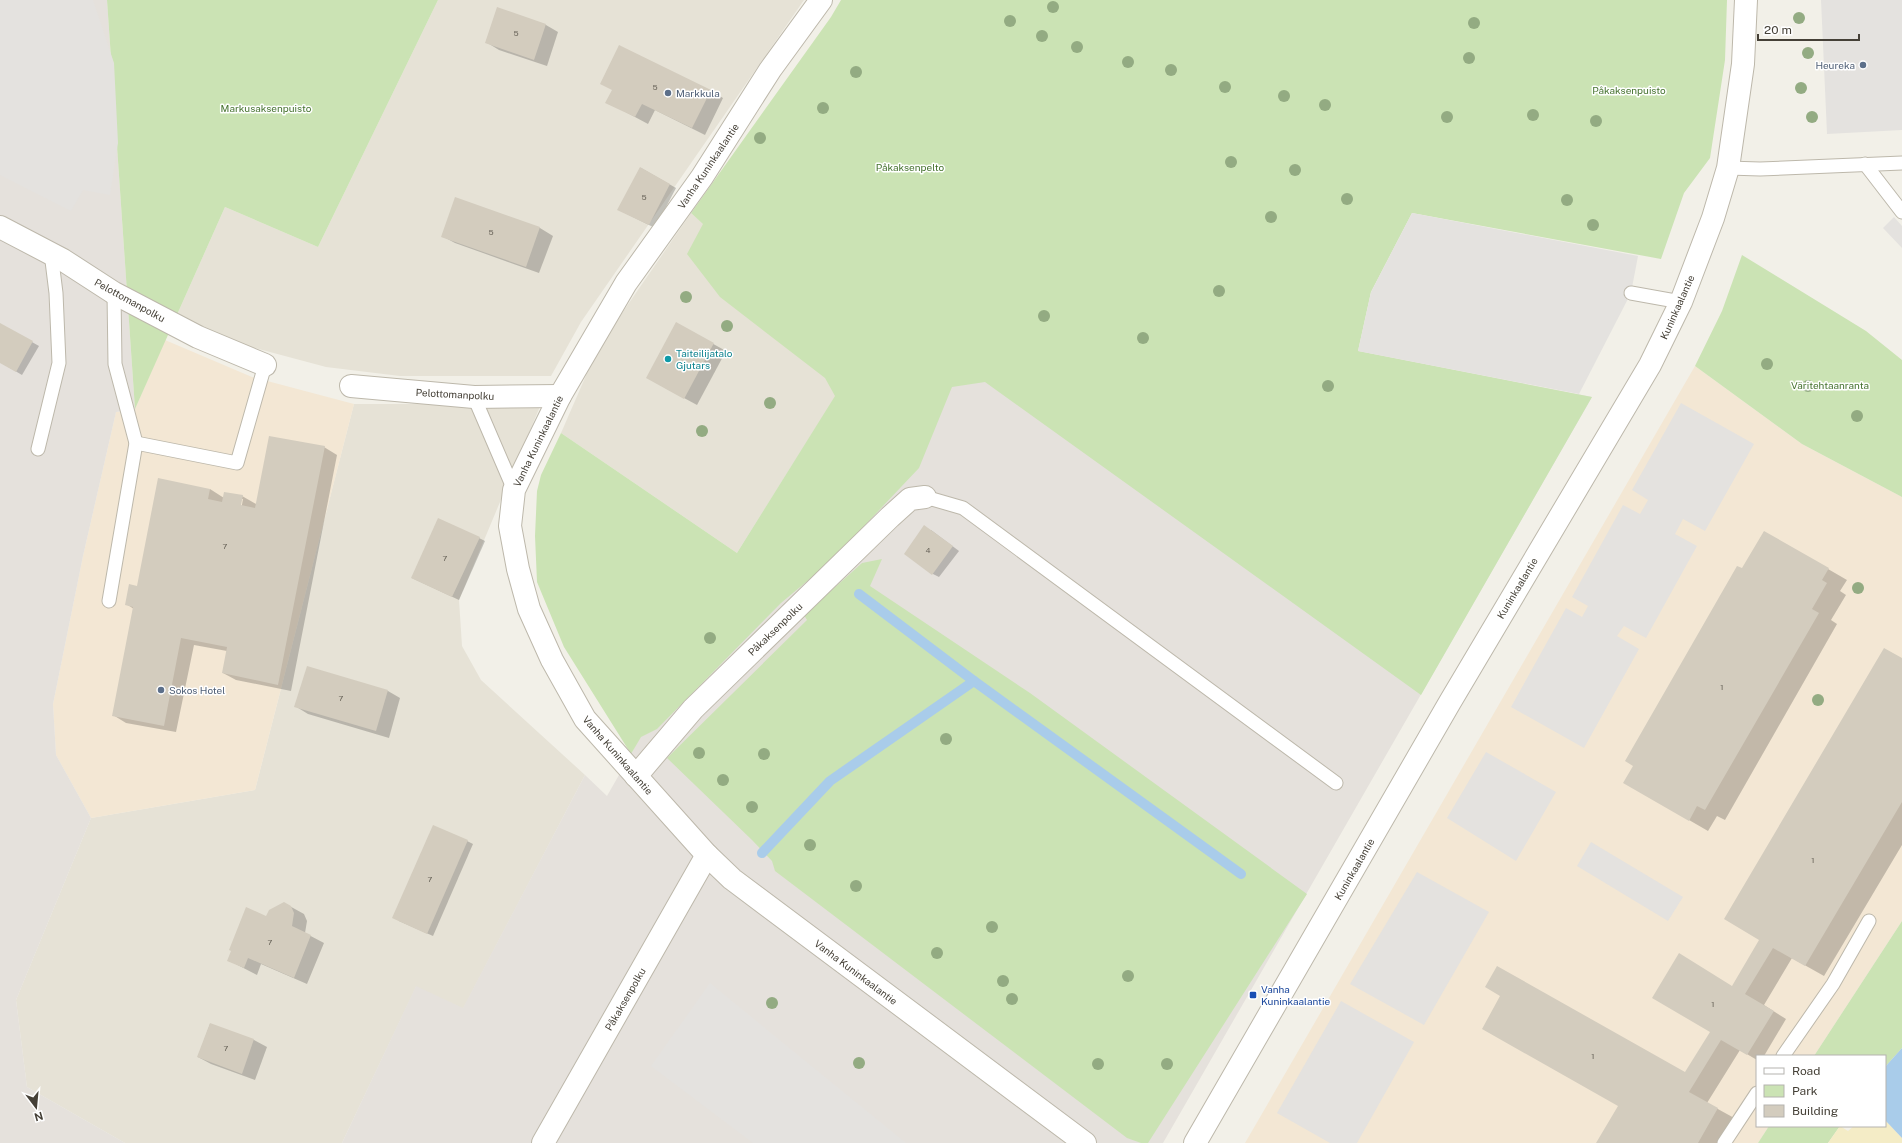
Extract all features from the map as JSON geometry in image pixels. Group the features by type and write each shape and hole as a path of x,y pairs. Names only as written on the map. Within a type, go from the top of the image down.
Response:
{"street":[{"name":"Vanha Kuninkaalantie","path":"822,0 770,70 702,177 626,283 560,396 514,490 510,526 518,569 529,608 552,660 585,719 707,855 732,879 1085,1143"},
{"name":"Kuninkaalantie","path":"1194,1143 1450,702 1650,365 1681,302 1713,218 1728,168 1742,64 1746,0"},
{"name":"Pelottomanpolku","path":"0,227 51,253 114,294 198,337 265,365"},
{"name":"Pelottomanpolku","path":"351,386 474,397 560,396"},
{"name":"Påkaksenpolku","path":"636,776 692,709 890,517 910,499 925,497"},
{"name":"Påkaksenpolku","path":"543,1143 707,855"}],"lane":[{"path":"1728,168 1760,169 1902,163"},
{"path":"1865,164 1902,212"},
{"path":"38,449 59,363 56,293 51,253"},
{"path":"1631,293 1681,302"},
{"path":"109,601 136,443 115,364 114,294"},
{"path":"136,443 237,463 265,365"},
{"path":"474,397 514,490"},
{"path":"925,497 963,508 1336,783"},
{"path":"1784,1055 1833,984 1869,921"},
{"path":"1724,1143 1756,1095"}],"shaded area":[{"path":"0,0 107,0 135,409 116,412 83,556 53,704 56,755 91,818 16,1000 27,1087 125,1143 0,1143"},
{"path":"0,0 93,0 114,63 118,143 110,195 83,190 71,211 0,175"},
{"path":"438,0 804,0 581,322 551,376 400,376 326,367 247,346 176,317 225,207 318,247"},
{"name":"Heureka","path":"1821,0 1902,0 1902,130 1827,134"},
{"path":"691,213 859,359 737,553 561,433 598,348"},
{"path":"1412,213 1638,256 1631,293 1579,394 1358,351 1371,292"},
{"path":"1894,217 1902,226 1902,248 1883,228"},
{"path":"165,340 252,377 354,404 255,790 91,818 56,755 53,704 83,556 116,412 135,409"},
{"path":"1358,351 1592,397 1163,1143 342,1143 416,986 463,1008 585,775 607,796 631,754 737,553 859,359"},
{"path":"1695,366 1802,444 1902,497 1902,921 1815,1055 1756,1055 1756,1127 1768,1127 1758,1143 1245,1143"},
{"path":"1681,403 1754,444 1705,531 1683,519 1675,534 1697,546 1646,638 1624,626 1617,636 1639,649 1584,748 1511,707 1566,608 1582,617 1588,606 1572,597 1623,505 1640,514 1648,500 1632,490"},
{"path":"354,404 541,404 459,600 462,646 481,680 585,775 463,1009 416,987 342,1143 125,1143 27,1087 16,1000 91,818 255,790"},
{"path":"1486,752 1556,792 1516,861 1447,818"},
{"path":"1591,842 1683,897 1668,921 1577,866"},
{"path":"1417,872 1489,912 1424,1025 1350,984"},
{"path":"710,983 906,1143 753,1143 651,1066"},
{"path":"1341,1001 1414,1042 1357,1143 1330,1143 1277,1113"}],"green space":[{"name":"Markusaksenpuisto","path":"107,0 438,0 318,247 225,207 135,409"},
{"path":"841,0 1727,0 1725,60 1710,158 1684,193 1661,259 1412,213 1371,292 1358,351 1592,397 1421,695 985,382 952,387 919,468 830,562 781,603 657,729 641,737 631,754 564,647 537,582 535,536 537,491 541,475 561,433 737,553 835,396 825,378 720,297 687,254 703,224 691,213 831,17"},
{"name":"Väritehtaanranta","path":"1742,255 1866,331 1902,360 1902,497 1802,444 1695,366 1722,311"},
{"path":"882,559 870,586 1030,693 1307,894 1148,1143 1141,1143 1127,1138 775,871 772,861 752,840 667,758 807,620 804,615 862,563"},
{"path":"1902,921 1902,1048 1886,1066 1886,1055 1815,1055"},
{"path":"1768,1127 1839,1127 1828,1143 1758,1143"}],"sand":[{"path":"1886,1121 1902,1138 1902,1143 1828,1143 1839,1127 1848,1131 1853,1127 1886,1127"}],"water":[{"path":"1902,1048 1902,1138 1886,1121 1886,1066"}],"building":[{"path":"497,7 546,24 534,60 485,43"},
{"path":"619,45 711,90 692,128 642,104 635,117 605,103 612,90 600,84"},
{"path":"640,167 670,184 649,225 617,210"},
{"path":"455,197 540,227 526,267 441,237"},
{"path":"676,322 714,343 684,399 646,378"},
{"path":"0,323 33,341 16,372 0,363"},
{"path":"269,436 325,446 278,685 222,673 227,647 181,638 164,726 112,716 133,607 125,605 129,584 137,586 158,478 210,489 208,499 222,502 224,492 243,495 241,505 255,508"},
{"path":"438,518 480,537 452,597 411,578"},
{"path":"924,525 953,546 932,575 904,554"},
{"path":"1764,531 1829,568 1822,580 1827,583 1812,609 1819,613 1705,810 1697,806 1689,821 1623,783 1633,766 1625,761 1737,566 1742,568"},
{"path":"1884,648 1902,658 1902,802 1805,966 1773,948 1745,994 1774,1011 1747,1055 1721,1040 1689,1092 1718,1108 1698,1143 1596,1143 1618,1106 1482,1029 1500,996 1485,987 1497,966 1685,1072 1710,1032 1652,998 1679,953 1732,986 1759,940 1724,919"},
{"path":"307,666 388,690 376,731 294,707"},
{"path":"433,825 468,840 427,934 392,918"},
{"path":"284,902 291,906 294,913 292,926 311,935 294,978 248,958 244,968 227,961 231,951 229,950 246,907 266,916 269,910"},
{"path":"210,1023 254,1039 242,1074 197,1057"}],"waterway":[{"path":"859,594 974,681 1241,874"},
{"path":"762,853 830,781 974,681"}],"place":[{"name":"Heureka","path":"1863,65"},
{"name":"Markkula","path":"668,93"},
{"name":"Taiteilijatalo Gjutars","path":"668,359"},
{"name":"Sokos Hotel","path":"161,690"},
{"name":"Vanha Kuninkaalantie","path":"1253,995"}],"park label":[{"name":"Påkaksenpuisto","path":"1629,90"},
{"name":"Påkaksenpelto","path":"910,167"}]}
